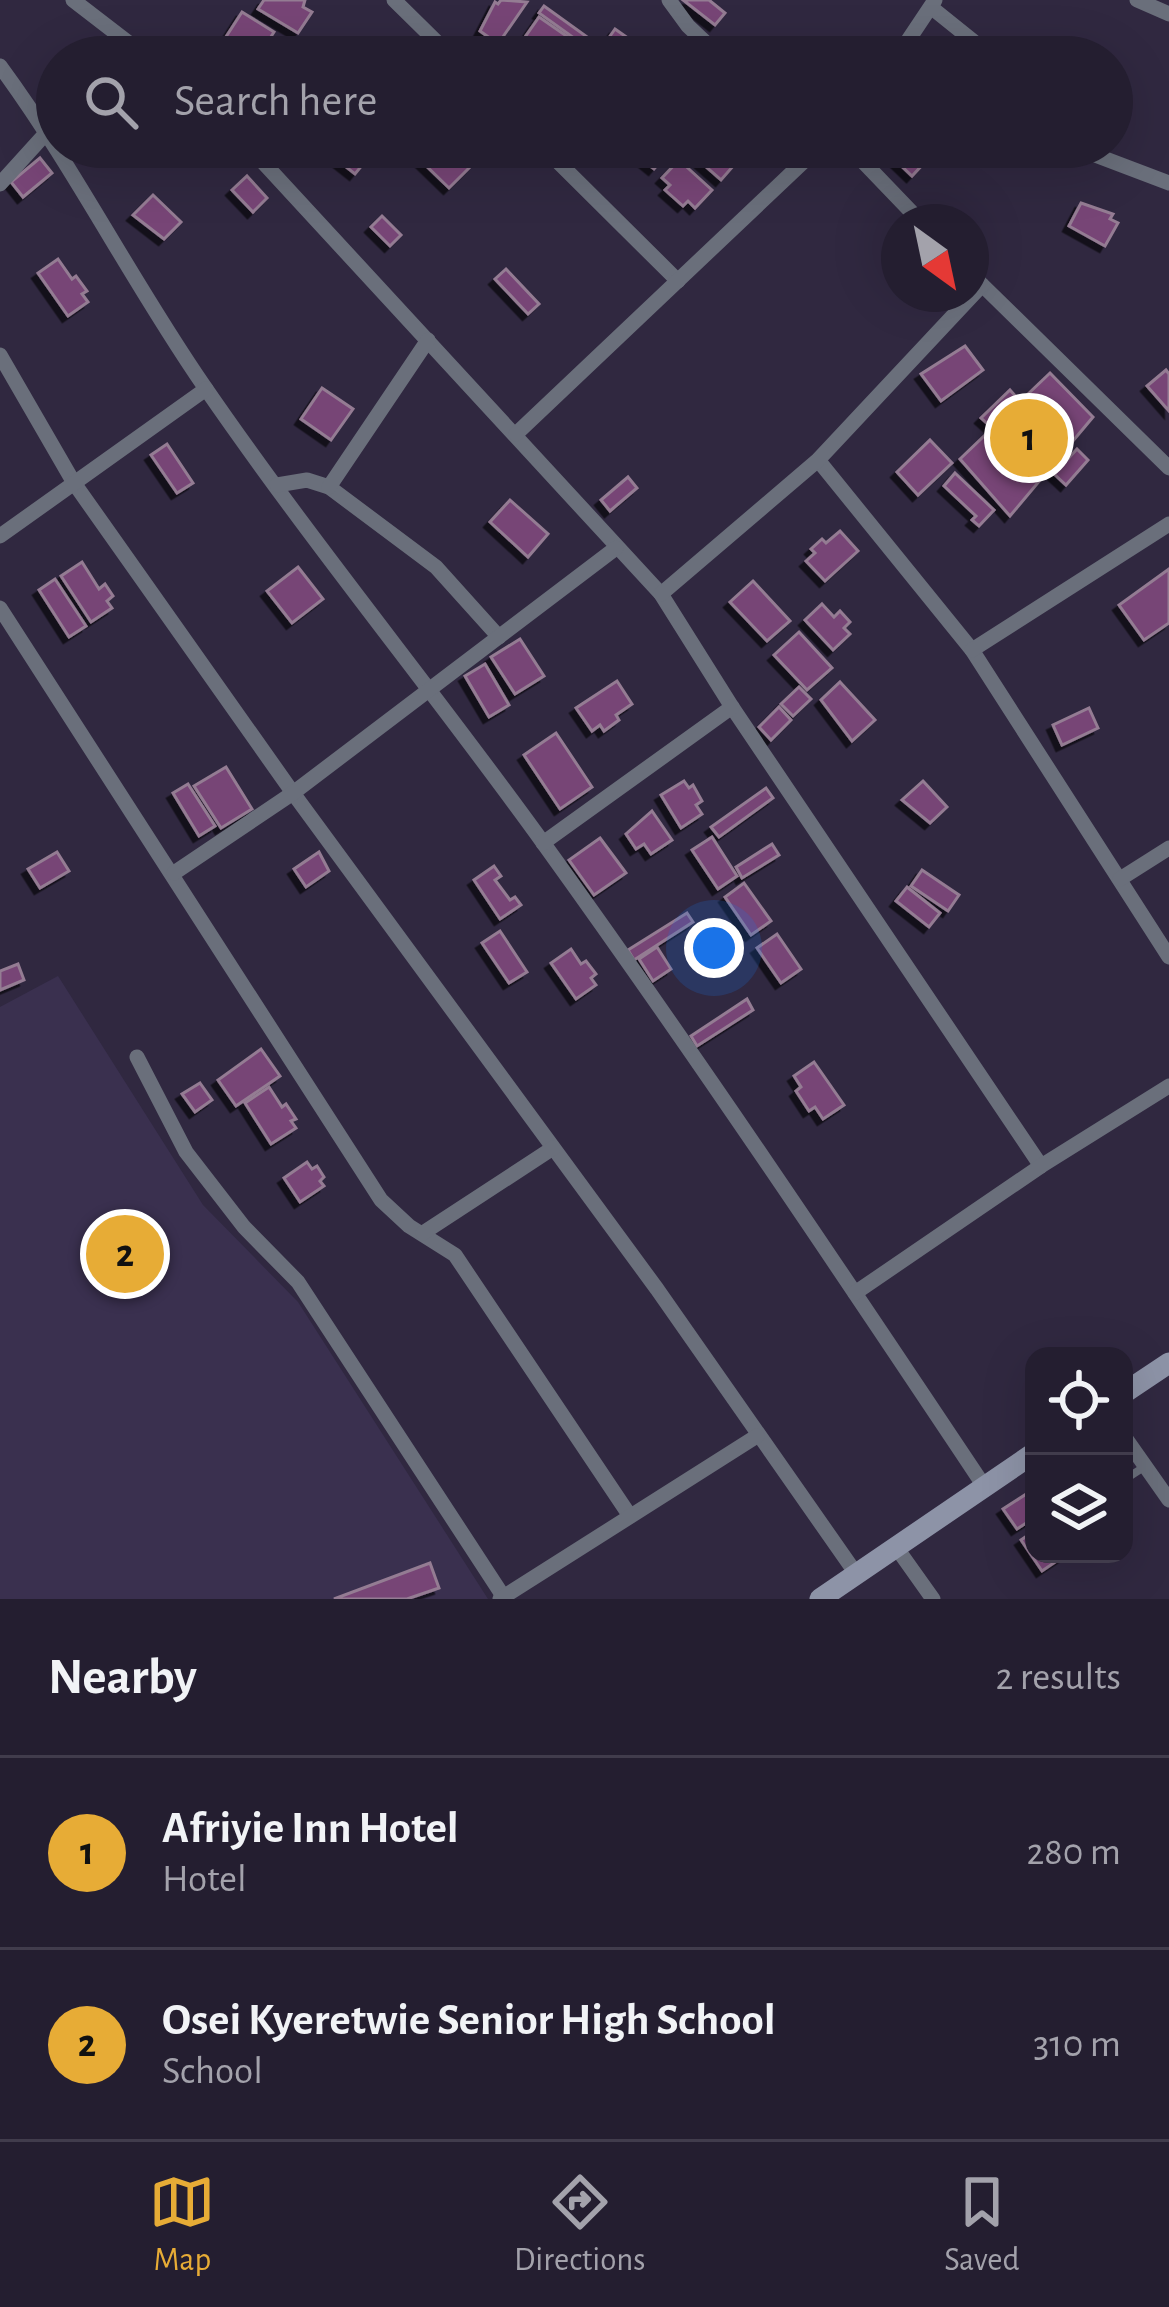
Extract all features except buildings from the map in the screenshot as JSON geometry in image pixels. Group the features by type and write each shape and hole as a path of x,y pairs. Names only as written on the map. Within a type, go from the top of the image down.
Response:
{"street":[{"path":"73,0 110,36"},
{"path":"670,0 699,36"},
{"path":"1147,2 1169,14"},
{"path":"405,3 434,36"},
{"path":"912,36 934,4 970,36"},
{"path":"0,66 36,108"},
{"path":"0,184 36,144"},
{"path":"73,168 103,228 206,389 543,843 767,1161 984,1486"},
{"path":"268,168 661,594 1040,1166"},
{"path":"564,168 678,281"},
{"path":"516,434 797,168"},
{"path":"869,168 904,204"},
{"path":"1129,168 1169,183"},
{"path":"989,292 1169,468"},
{"path":"661,594 818,460 947,312"},
{"path":"329,488 428,340"},
{"path":"0,355 74,483 293,793 657,1289 857,1575"},
{"path":"0,536 206,389"},
{"path":"818,460 972,650 1169,957"},
{"path":"277,485 308,480 329,488 436,567 499,637"},
{"path":"972,650 1169,524"},
{"path":"174,873 293,793 616,548"},
{"path":"0,608 380,1200 409,1226 455,1255 630,1516"},
{"path":"543,843 732,706"},
{"path":"1120,879 1169,848"},
{"path":"137,1057 186,1152 244,1227 298,1282 503,1598 757,1436"},
{"path":"855,1293 1040,1166 1169,1085"},
{"path":"423,1233 553,1148"},
{"path":"1133,1387 1169,1363"},
{"path":"1133,1449 1169,1500"},
{"path":"820,1599 1031,1455"},
{"path":"896,1547 933,1599"}],"lane":[{"path":"1133,1474 1145,1466"}],"shaded area":[{"path":"58,976 203,1205 298,1302 488,1599 0,1599 0,1007"}],"place":[{"name":"Afriyie Inn Hotel","path":"1029,438"},
{"name":"Osei Kyeretwie Senior High School","path":"125,1254"}]}
